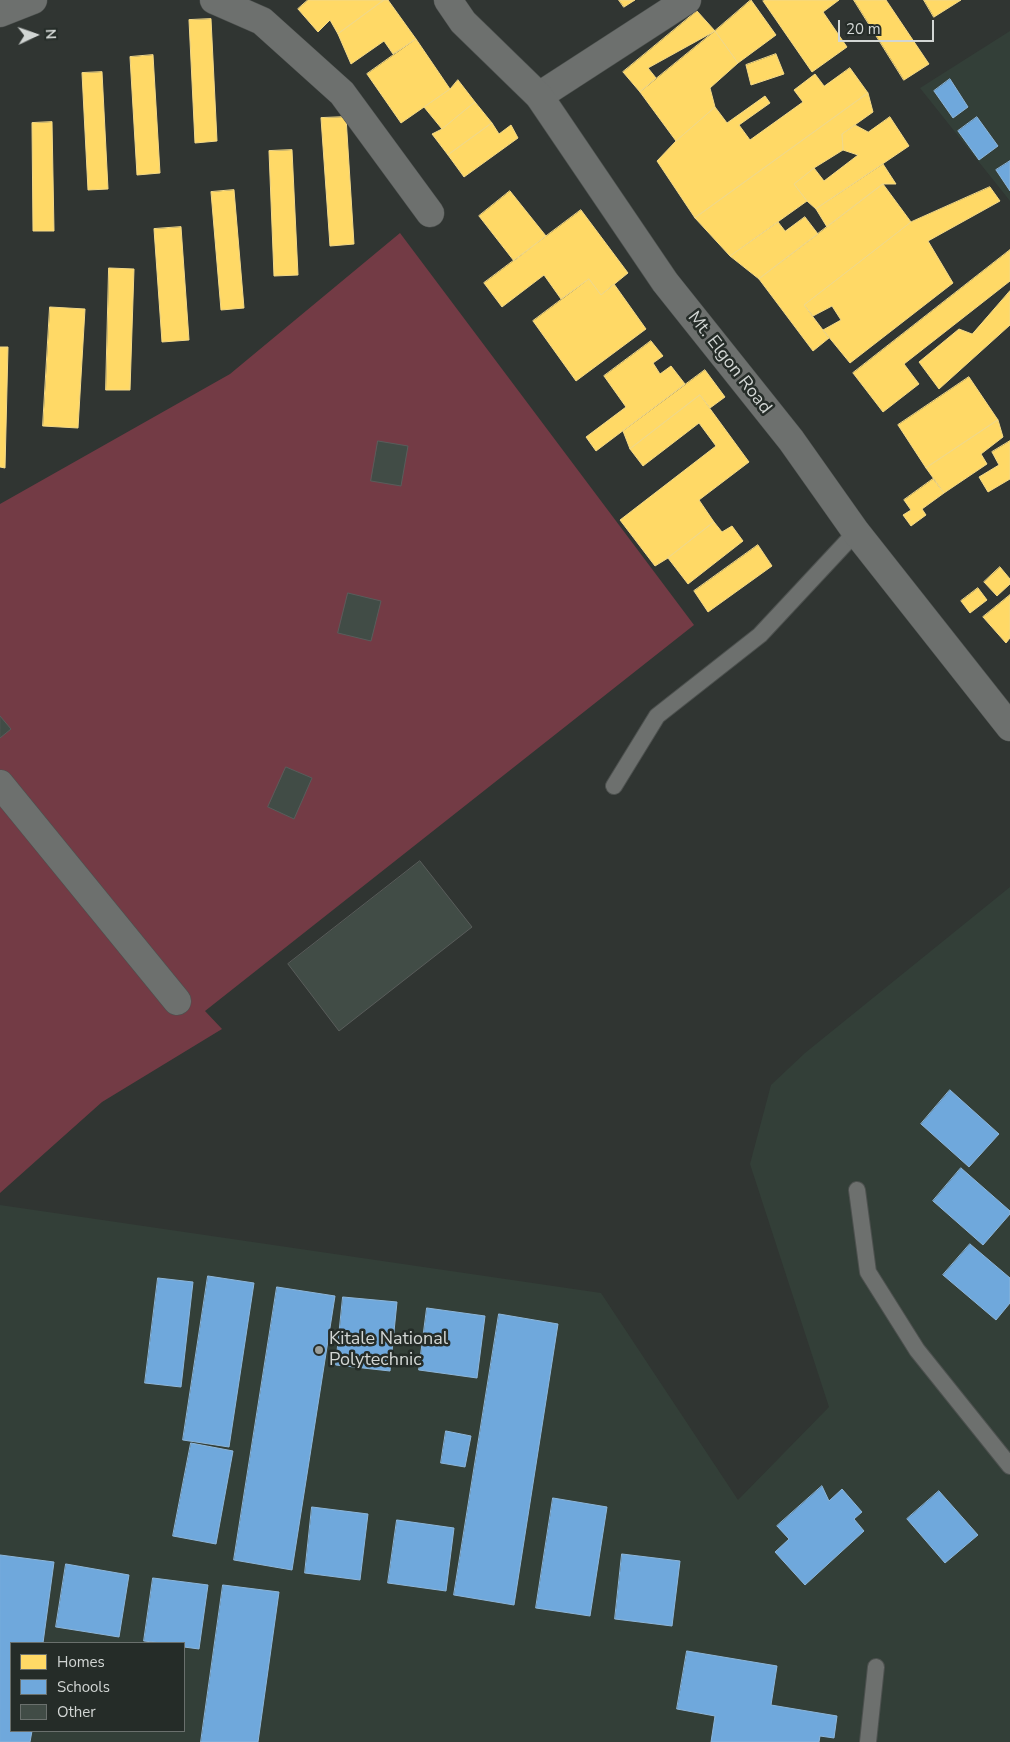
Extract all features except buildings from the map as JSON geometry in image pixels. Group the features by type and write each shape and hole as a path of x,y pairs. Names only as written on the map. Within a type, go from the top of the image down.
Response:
{"street":[{"path":"0,13 33,0"},
{"path":"214,0 262,21 342,93 430,213"},
{"name":"Mt. Elgon Road","path":"448,0 463,22 539,96 665,282 791,440 856,532 1010,727"},
{"path":"539,96 687,0"},
{"path":"0,784 177,1000"}],"lane":[{"path":"614,786 657,716 760,635 856,532"},
{"path":"856,1190 868,1272 917,1350 1010,1466"},
{"path":"868,1742 876,1667"}],"shaded area":[{"path":"1010,31 1010,201 920,88"},
{"path":"400,233 694,625 205,1011 222,1029 102,1102 0,1193 0,504 230,374"},
{"name":"Kitale National Polytechnic","path":"1010,887 1010,1742 0,1742 0,1205 601,1293 738,1500 829,1407 750,1164 771,1085 805,1053"}],"place":[{"name":"Kitale National Polytechnic","path":"319,1350"}]}
